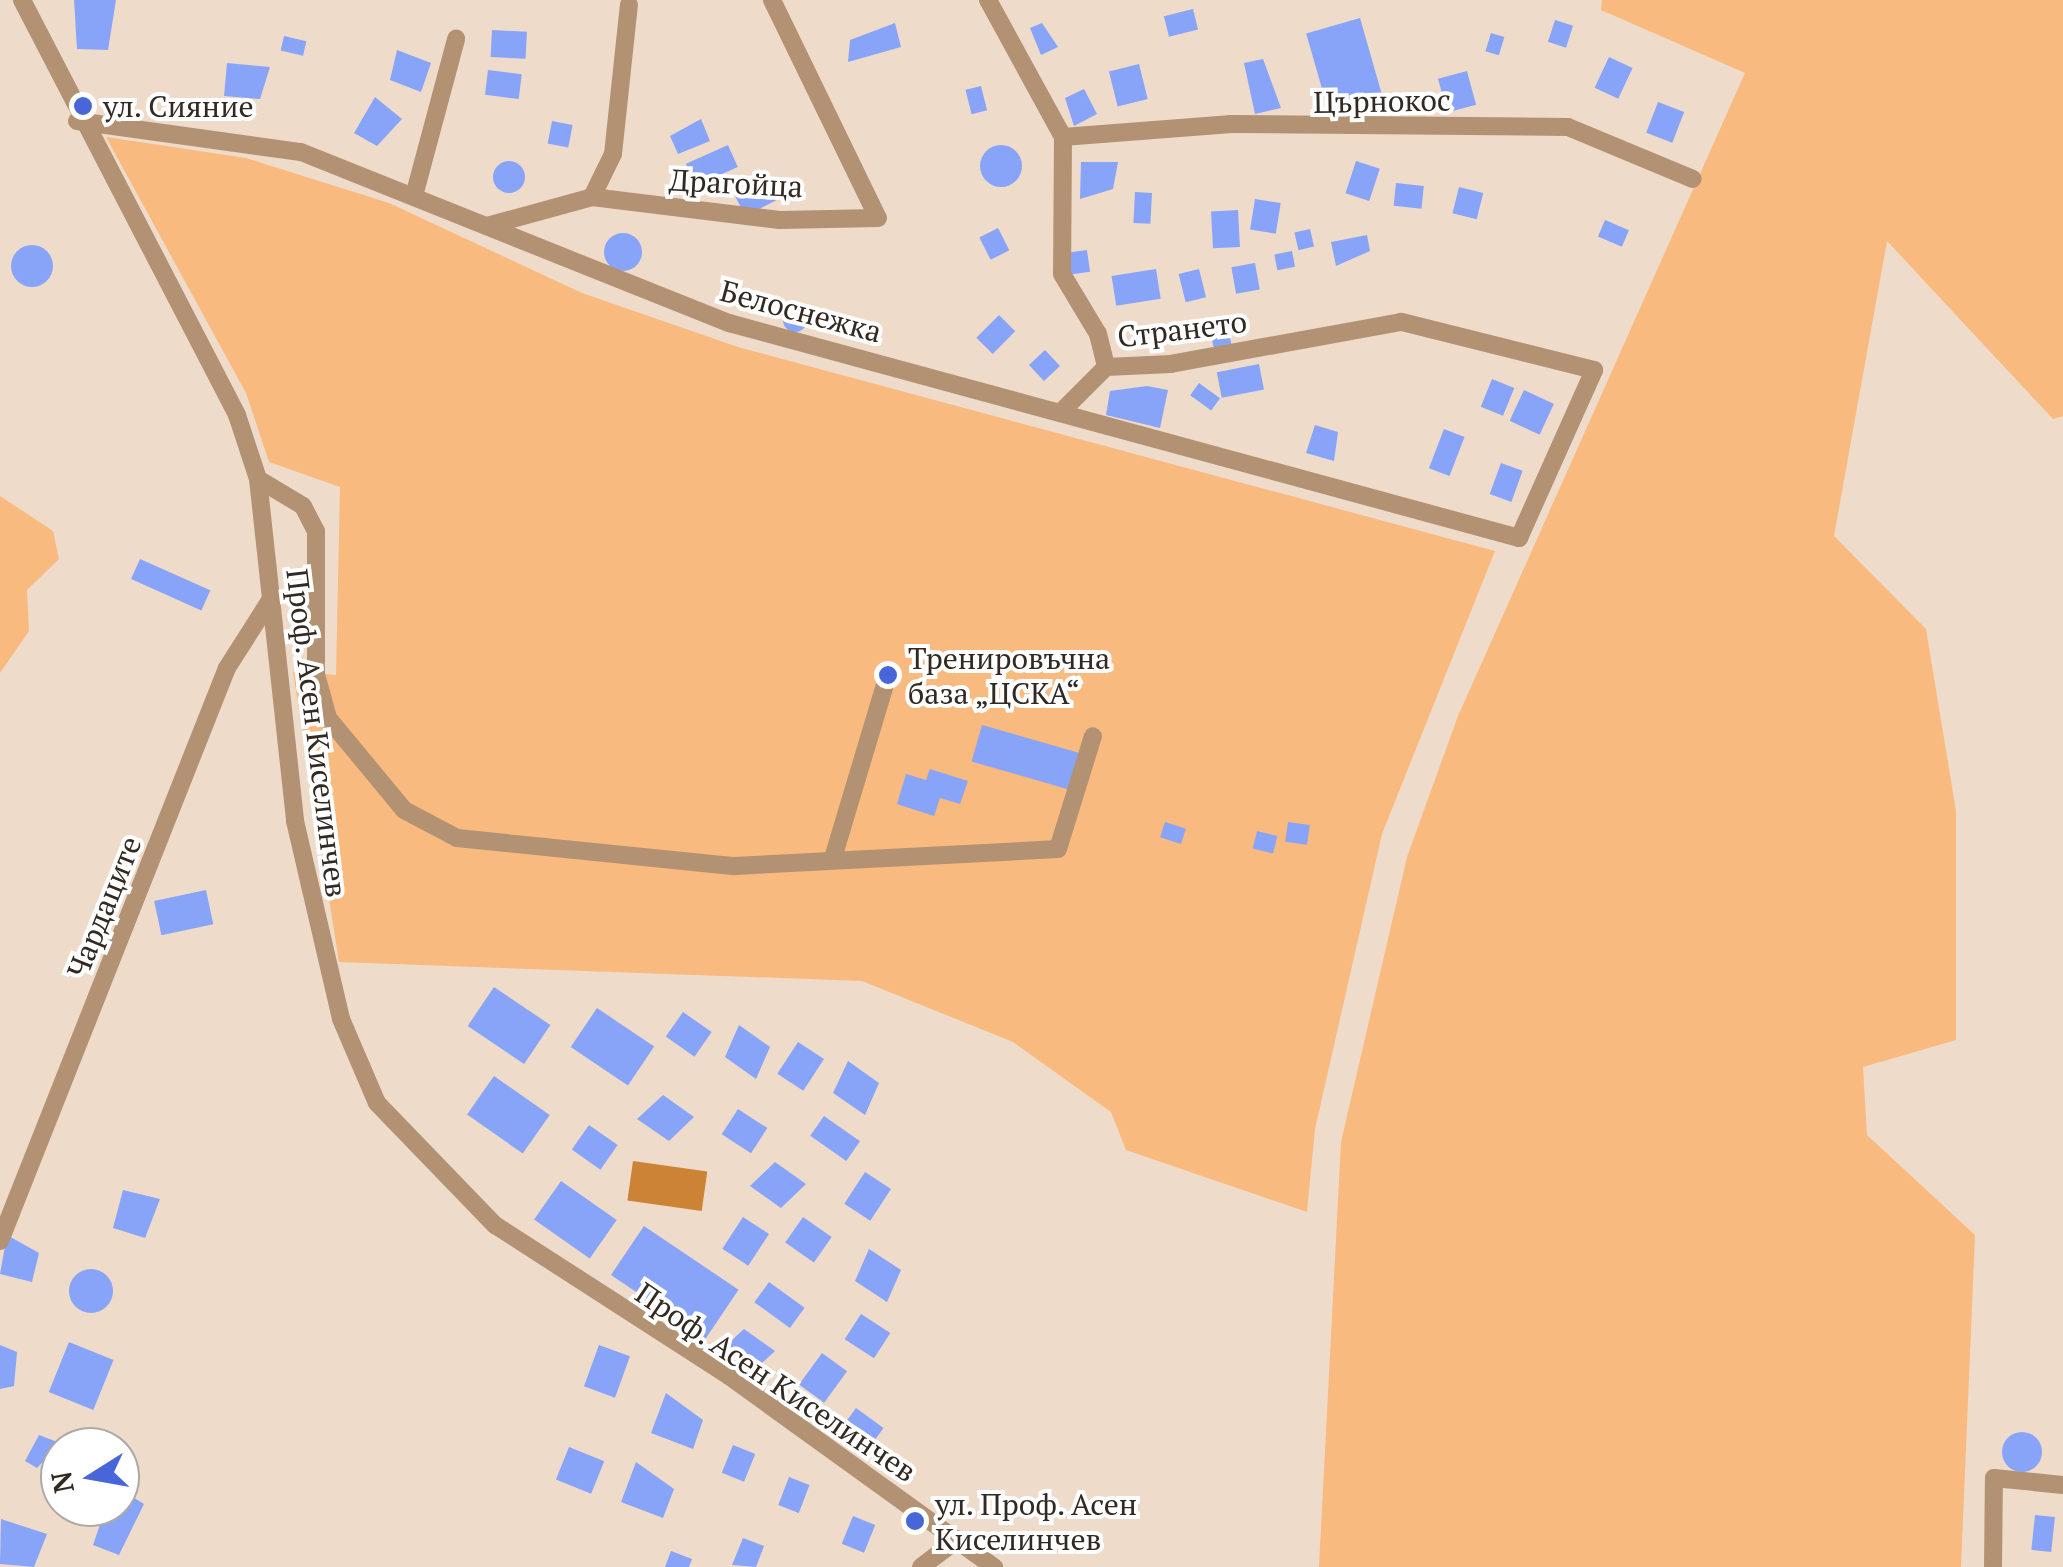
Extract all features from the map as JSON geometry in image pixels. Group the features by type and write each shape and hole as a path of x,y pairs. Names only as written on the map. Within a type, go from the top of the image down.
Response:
{"street":[{"name":"Проф. Асен Киселинчев","path":"22,0 78,121 237,415 258,478 312,910 342,1019 397,1132 495,1225 994,1567"},
{"name":"Драгойца","path":"592,197 780,220 878,218 772,0"},
{"name":"Странето","path":"988,0 1063,137 1062,274 1098,334 1106,366 1171,364 1402,322 1594,370 1518,538"},
{"path":"487,226 592,197 613,154 630,5"},
{"path":"414,196 456,39"},
{"name":"Белоснежка","path":"78,121 235,136 414,196 728,323 1064,409 1105,430 1518,538"},
{"name":"Църнокос","path":"1063,137 1231,124 1568,127 1694,179"},
{"path":"1064,409 1106,366"},
{"path":"258,478 303,506 316,531 316,674 328,718 432,829 490,844 704,864 1058,850 1093,736"},
{"name":"Чардаците","path":"0,1241 228,668 271,599"},
{"path":"834,858 885,686"},
{"path":"1993,1567 1994,1478 2063,1485"},
{"path":"920,1567 958,1540"}],"shaded area":[{"path":"1602,0 2063,0 2063,416 2053,419 1887,241 1834,536 1926,629 1956,811 1956,1040 1863,1067 1867,1135 1975,1235 1961,1567 1319,1567 1341,1142 1407,857 1458,716 1745,73 1601,10"},
{"name":"Тренировъчна база „ЦСКА“","path":"106,137 246,158 389,203 582,293 738,347 1495,551 1382,834 1315,1129 1307,1212 1126,1150 1111,1112 1013,1042 862,981 339,962 293,672 336,675 340,487 269,462 246,393"},
{"path":"0,496 53,531 59,559 27,590 29,631 0,673"},
{"path":"633,1161 707,1171 702,1211 627,1201"}],"building":[{"path":"74,0 116,0 108,50 77,49"},
{"path":"1193,9 1198,29 1169,37 1164,16"},
{"path":"1360,18 1386,107 1332,123 1306,33"},
{"path":"1555,20 1573,26 1566,48 1548,42"},
{"path":"895,23 901,47 848,62 850,40"},
{"path":"1042,23 1058,47 1041,55 1030,28"},
{"path":"492,30 527,32 526,59 491,57"},
{"path":"1491,33 1504,37 1499,55 1485,51"},
{"path":"284,36 306,41 303,56 281,51"},
{"path":"397,50 431,63 421,92 390,80"},
{"path":"1609,57 1633,68 1618,99 1595,88"},
{"path":"1263,59 1281,108 1255,114 1244,63"},
{"path":"227,63 270,67 260,99 224,96"},
{"path":"1139,64 1148,99 1118,106 1109,71"},
{"path":"488,70 522,74 519,99 485,95"},
{"path":"1467,71 1476,105 1447,113 1438,79"},
{"path":"981,86 987,110 972,114 965,90"},
{"path":"1084,89 1097,114 1074,126 1065,98"},
{"path":"375,97 402,119 377,146 354,133"},
{"path":"1658,102 1684,112 1672,143 1646,133"},
{"path":"701,119 710,141 678,154 670,136"},
{"path":"552,121 573,125 568,148 548,144"},
{"path":"728,145 738,167 696,186 686,164"},
{"path":"1001,145 1016,151 1022,166 1016,181 1001,187 986,181 980,166 986,151"},
{"path":"509,161 520,166 525,177 520,188 509,193 498,188 493,177 498,166"},
{"path":"1356,161 1380,169 1369,201 1345,193"},
{"path":"1081,162 1118,162 1113,189 1080,199"},
{"path":"766,173 779,199 745,216 732,190"},
{"path":"1396,183 1424,186 1421,209 1394,206"},
{"path":"1459,187 1483,193 1477,219 1452,213"},
{"path":"1135,192 1152,193 1150,224 1133,223"},
{"path":"1255,199 1281,203 1276,234 1250,230"},
{"path":"1238,210 1240,247 1213,248 1211,211"},
{"path":"1605,220 1629,230 1622,247 1598,237"},
{"path":"998,228 1009,250 991,260 979,238"},
{"path":"1310,229 1314,247 1298,250 1294,233"},
{"path":"623,233 636,239 642,252 636,265 623,271 610,265 604,252 610,239"},
{"path":"1367,235 1370,251 1336,266 1331,242"},
{"path":"32,245 46,252 53,266 46,280 32,287 18,280 11,266 18,252"},
{"path":"1087,250 1090,272 1070,275 1067,253"},
{"path":"1292,251 1295,267 1277,270 1274,254"},
{"path":"1255,263 1260,290 1236,294 1231,267"},
{"path":"1156,269 1161,299 1116,306 1112,276"},
{"path":"1199,269 1206,297 1186,302 1179,274"},
{"path":"795,308 807,320 795,332 783,320"},
{"path":"999,315 1015,331 993,354 976,338"},
{"path":"1227,325 1232,347 1215,351 1209,329"},
{"path":"1045,350 1060,366 1044,381 1029,365"},
{"path":"1259,364 1264,390 1222,398 1217,372"},
{"path":"1492,379 1514,388 1503,416 1481,407"},
{"path":"1199,383 1220,398 1211,410 1190,395"},
{"path":"1147,386 1168,390 1160,428 1106,415 1110,391"},
{"path":"1524,390 1554,404 1540,435 1510,421"},
{"path":"1315,425 1338,432 1334,461 1306,453"},
{"path":"1444,429 1465,437 1449,476 1429,468"},
{"path":"1501,463 1523,471 1511,502 1490,494"},
{"path":"140,559 210,590 201,610 131,579"},
{"path":"982,725 1082,754 1071,790 972,762"},
{"path":"930,769 968,781 960,804 940,798 934,816 897,804 906,774 926,780"},
{"path":"1165,822 1186,829 1181,844 1160,837"},
{"path":"1288,822 1310,825 1307,845 1285,842"},
{"path":"1257,831 1277,836 1273,854 1253,848"},
{"path":"206,890 213,924 161,935 154,901"},
{"path":"494,987 550,1025 524,1064 468,1026"},
{"path":"597,1008 654,1047 628,1086 571,1047"},
{"path":"683,1012 712,1032 694,1057 666,1037"},
{"path":"739,1025 770,1047 756,1079 725,1057"},
{"path":"798,1042 824,1059 803,1091 777,1074"},
{"path":"848,1061 879,1083 865,1115 833,1093"},
{"path":"494,1076 550,1115 523,1154 467,1115"},
{"path":"663,1095 694,1117 669,1141 637,1119"},
{"path":"738,1109 767,1128 751,1153 722,1134"},
{"path":"824,1116 860,1141 846,1161 810,1136"},
{"path":"589,1125 618,1145 600,1170 572,1150"},
{"path":"775,1162 806,1184 781,1208 750,1186"},
{"path":"865,1172 891,1189 870,1221 844,1204"},
{"path":"561,1181 617,1220 590,1259 534,1220"},
{"path":"123,1190 160,1199 145,1238 113,1228"},
{"path":"743,1217 769,1234 748,1266 722,1249"},
{"path":"803,1217 832,1237 814,1262 785,1242"},
{"path":"644,1226 739,1290 706,1339 611,1275"},
{"path":"7,1235 39,1253 32,1282 0,1274"},
{"path":"869,1249 901,1270 887,1302 855,1281"},
{"path":"91,1269 107,1275 113,1291 107,1307 91,1313 75,1307 69,1291 75,1275"},
{"path":"769,1282 805,1308 790,1328 754,1302"},
{"path":"861,1314 890,1333 874,1358 845,1339"},
{"path":"744,1329 775,1351 749,1375 718,1353"},
{"path":"69,1342 114,1360 93,1410 49,1392"},
{"path":"0,1345 17,1352 14,1386 0,1389"},
{"path":"599,1345 630,1356 615,1398 584,1386"},
{"path":"822,1353 847,1371 824,1403 799,1385"},
{"path":"666,1393 703,1420 693,1449 651,1433"},
{"path":"856,1408 884,1428 866,1452 838,1432"},
{"path":"2022,1432 2036,1438 2042,1452 2036,1466 2022,1472 2008,1466 2002,1452 2008,1438"},
{"path":"40,1435 40,1465 37,1468 25,1461"},
{"path":"733,1445 755,1454 744,1482 722,1473"},
{"path":"569,1447 604,1461 591,1494 556,1479"},
{"path":"636,1462 674,1489 663,1518 621,1502"},
{"path":"789,1477 810,1485 799,1513 778,1505"},
{"path":"2035,1515 2055,1517 2051,1552 2031,1550"},
{"path":"853,1516 875,1525 864,1553 842,1544"},
{"path":"1,1519 47,1534 34,1567 0,1564"},
{"path":"99,1527 133,1527 119,1555 93,1545"},
{"path":"743,1538 764,1546 756,1567 732,1565"},
{"path":"671,1551 692,1559 689,1567 665,1567"}],"place":[{"name":"ул. Сияние","path":"83,106"},
{"name":"Тренировъчна база „ЦСКА“","path":"888,675"},
{"name":"ул. Проф. Асен Киселинчев","path":"915,1521"}]}
